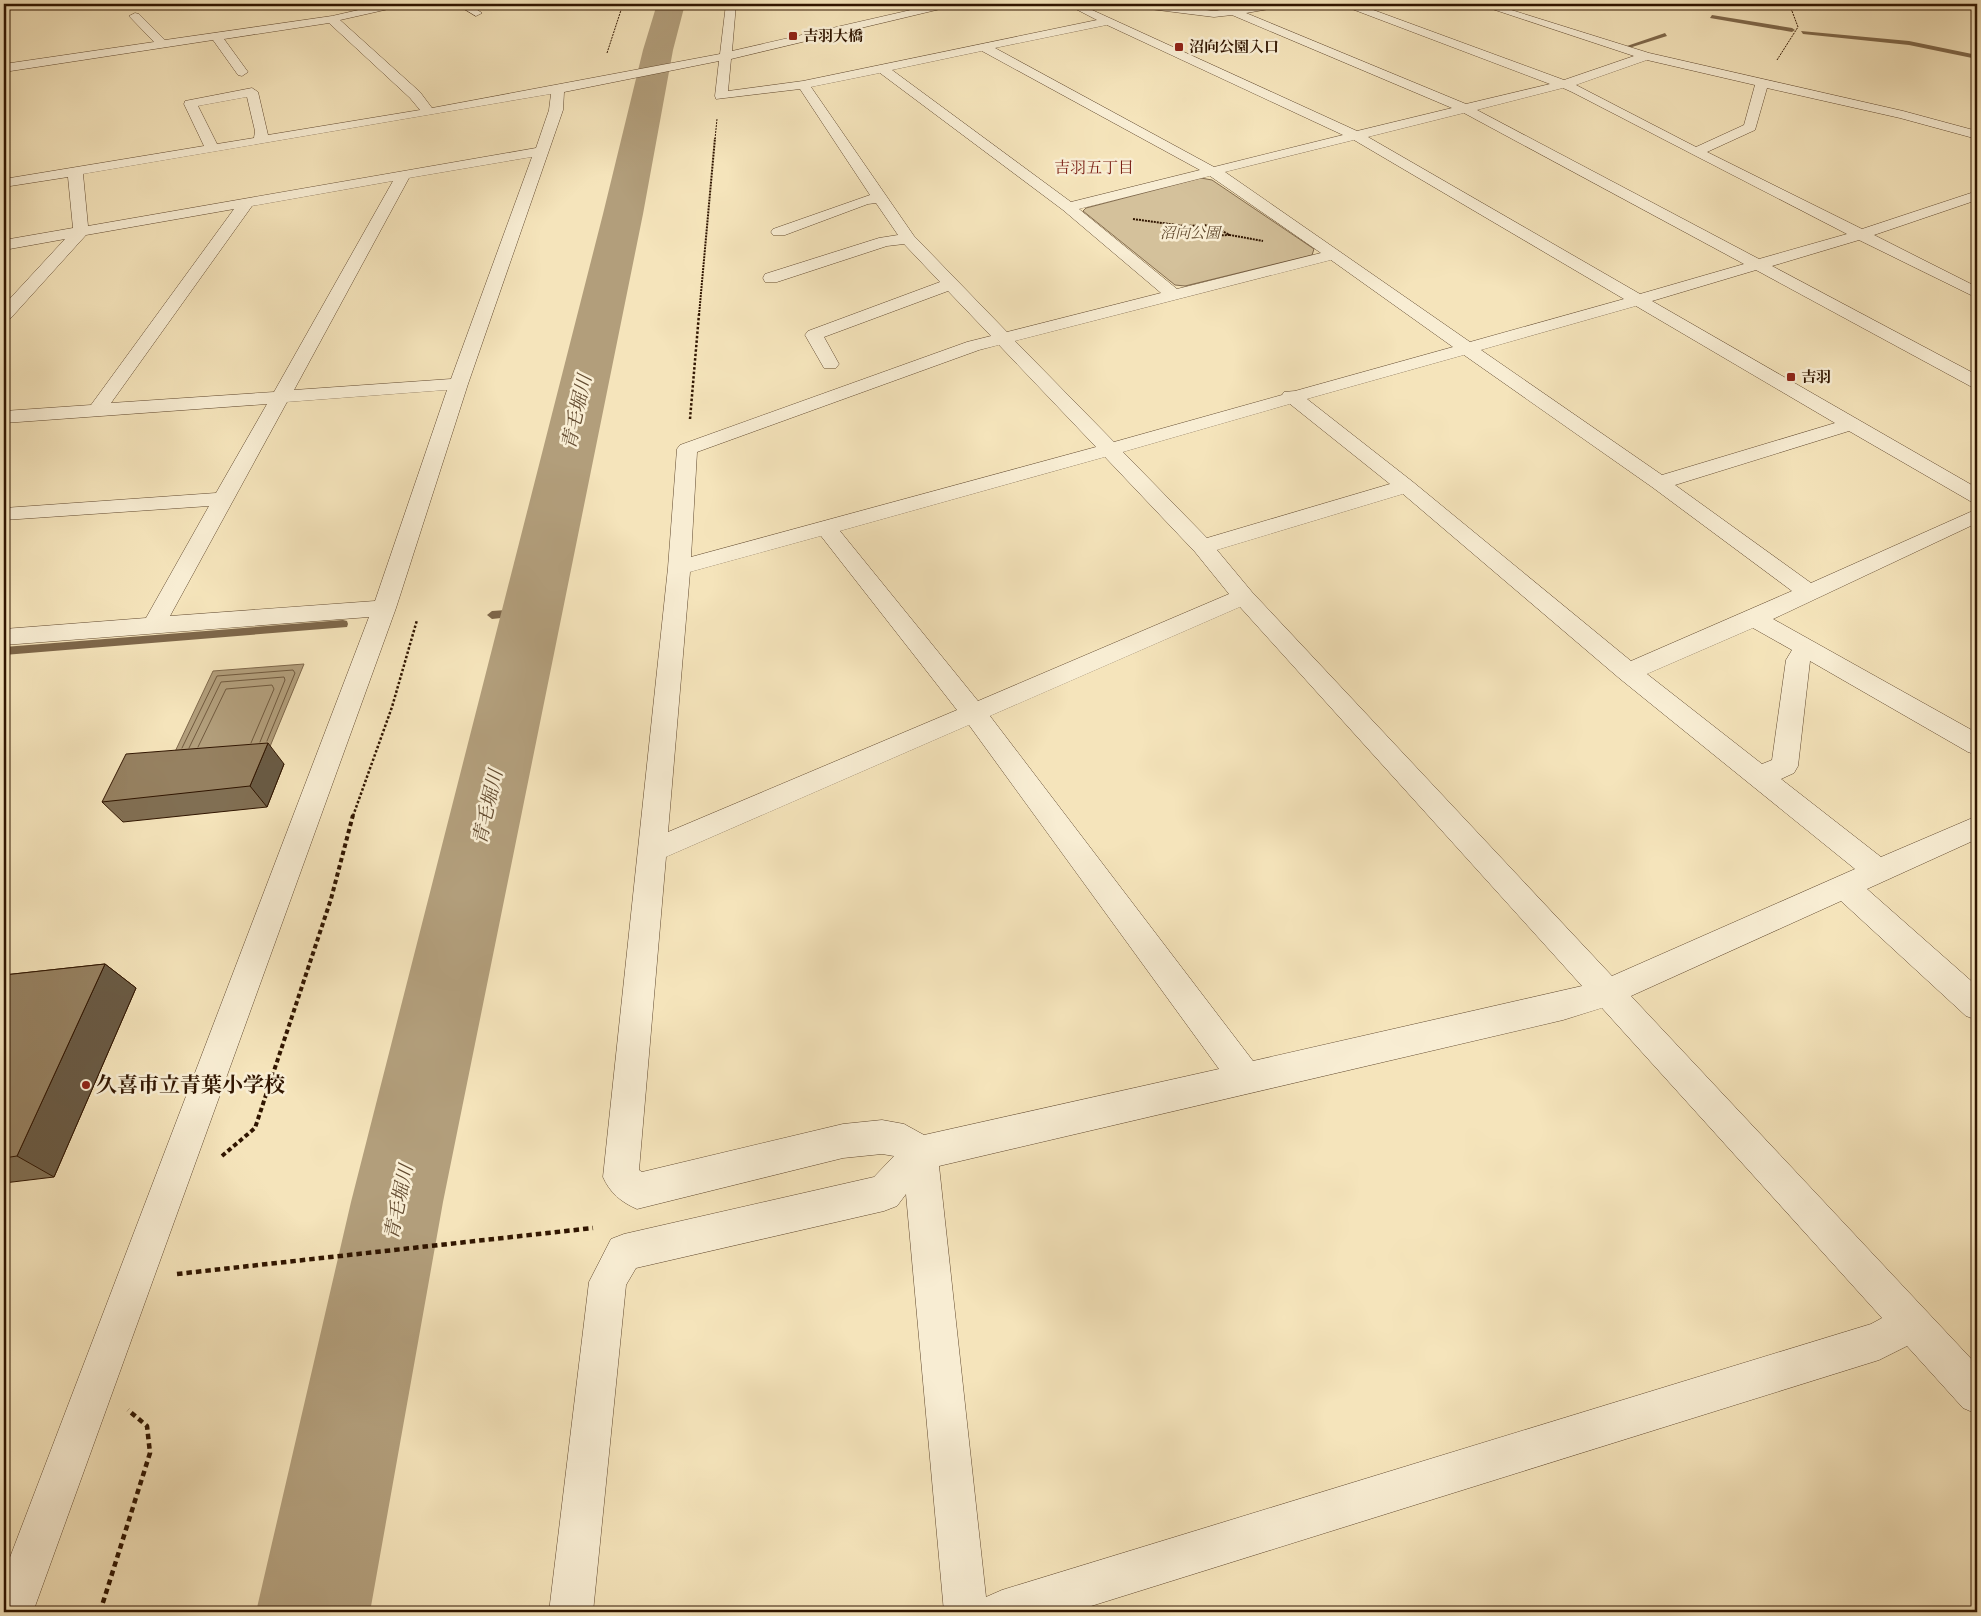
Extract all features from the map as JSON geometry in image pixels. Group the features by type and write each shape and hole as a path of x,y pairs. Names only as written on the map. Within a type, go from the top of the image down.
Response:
{"street":[{"path":"4,68 163,46 332,19 398,4"},
{"path":"461,4 476,14"},
{"path":"731,4 722,67 725,71 721,96 803,85 1108,21"},
{"path":"4,183 428,112 712,59 948,4"},
{"path":"1071,4 1356,136 1977,497"},
{"path":"1134,4 1214,14"},
{"path":"1178,23 1214,14 1281,4"},
{"path":"1348,4 1565,84 1860,236 1977,293"},
{"path":"1482,4 1646,56 1903,115 1977,135"},
{"path":"1234,12 1466,109 1977,382"},
{"path":"136,16 163,46"},
{"path":"332,19 415,94 428,112"},
{"path":"1132,32 1151,29"},
{"path":"217,37 242,72"},
{"path":"983,47 1212,170 1659,483 1808,592"},
{"path":"1068,207 1565,84 1646,56"},
{"path":"882,68 1068,207 1175,296"},
{"path":"1696,152 1750,127 1762,84"},
{"path":"803,85 908,239 1203,547 1244,597 1977,1394"},
{"path":"11,1612 384,608 459,384 556,110 558,88"},
{"path":"212,148 190,104 252,92 262,131 261,140"},
{"path":"4,245 540,151"},
{"path":"4,315 81,231 75,171"},
{"path":"153,626 404,175"},
{"path":"679,568 1111,449 1464,347 1638,300 1755,264 1860,236 1977,195"},
{"path":"779,232 865,200 880,198"},
{"path":"97,410 247,202"},
{"path":"771,278 885,241 908,239"},
{"path":"966,1612 920,1153 904,1141 882,1137 843,1141 637,1191 621,1178 679,568 687,450 973,346 1333,255"},
{"path":"830,364 814,335 951,284"},
{"path":"4,417 459,384"},
{"path":"1291,396 1406,486 1628,672 1879,872"},
{"path":"1659,483 1852,424"},
{"path":"1203,547 1406,486"},
{"path":"4,514 224,499"},
{"path":"1628,672 1754,618 1977,515"},
{"path":"826,528 974,712 1245,1077"},
{"path":"652,851 1244,597"},
{"path":"4,637 384,608"},
{"path":"1754,618 1977,745"},
{"path":"1759,777 1786,766 1798,660 1807,648"},
{"path":"571,1612 613,1240 884,1193 920,1153 1245,1077 1563,1006 1608,992 1977,827"},
{"path":"1845,887 1977,1006"},
{"path":"1002,1612 1879,1341 1912,1322"}],"path":[{"path":"606,56 623,4"},
{"path":"1762,84 1798,27 1792,11 1785,4"},
{"path":"687,450 721,96"},
{"path":"1128,218 1184,226 1210,225 1230,235"},
{"path":"1184,226 1202,236 1230,235 1268,242"},
{"path":"217,1160 255,1128 331,899 355,809 392,707 417,618"},
{"path":"183,1274 613,1240"},
{"path":"100,1612 150,1454 147,1426 126,1408"}],"green space":[{"name":"沼向公園","path":"1201,178 1212,180 1314,249 1312,255 1185,286 1175,285 1083,211 1086,208"}],"water":[{"path":"304,664 262,766 165,773 213,671"}],"building":[{"path":"268,743 250,786 102,802 126,754"},
{"path":"105,964 17,1156 4,1158 4,975"}],"waterway":[{"name":"青毛堀川","path":"313,1612 397,1202 623,214 658,50 671,4"},
{"path":"1712,17 1792,30"},
{"path":"1803,32 1909,43 1977,57"},
{"path":"1627,47 1665,35"},
{"path":"492,615 532,612"},
{"path":"4,651 343,624"}],"place":[{"name":"吉羽大橋","path":"793,36"},
{"name":"沼向公園入口","path":"1179,47"},
{"name":"吉羽","path":"1791,377"},
{"name":"久喜市立青葉小学校","path":"86,1085"}],"district":[{"name":"吉羽五丁目","path":"1094,167"}]}
